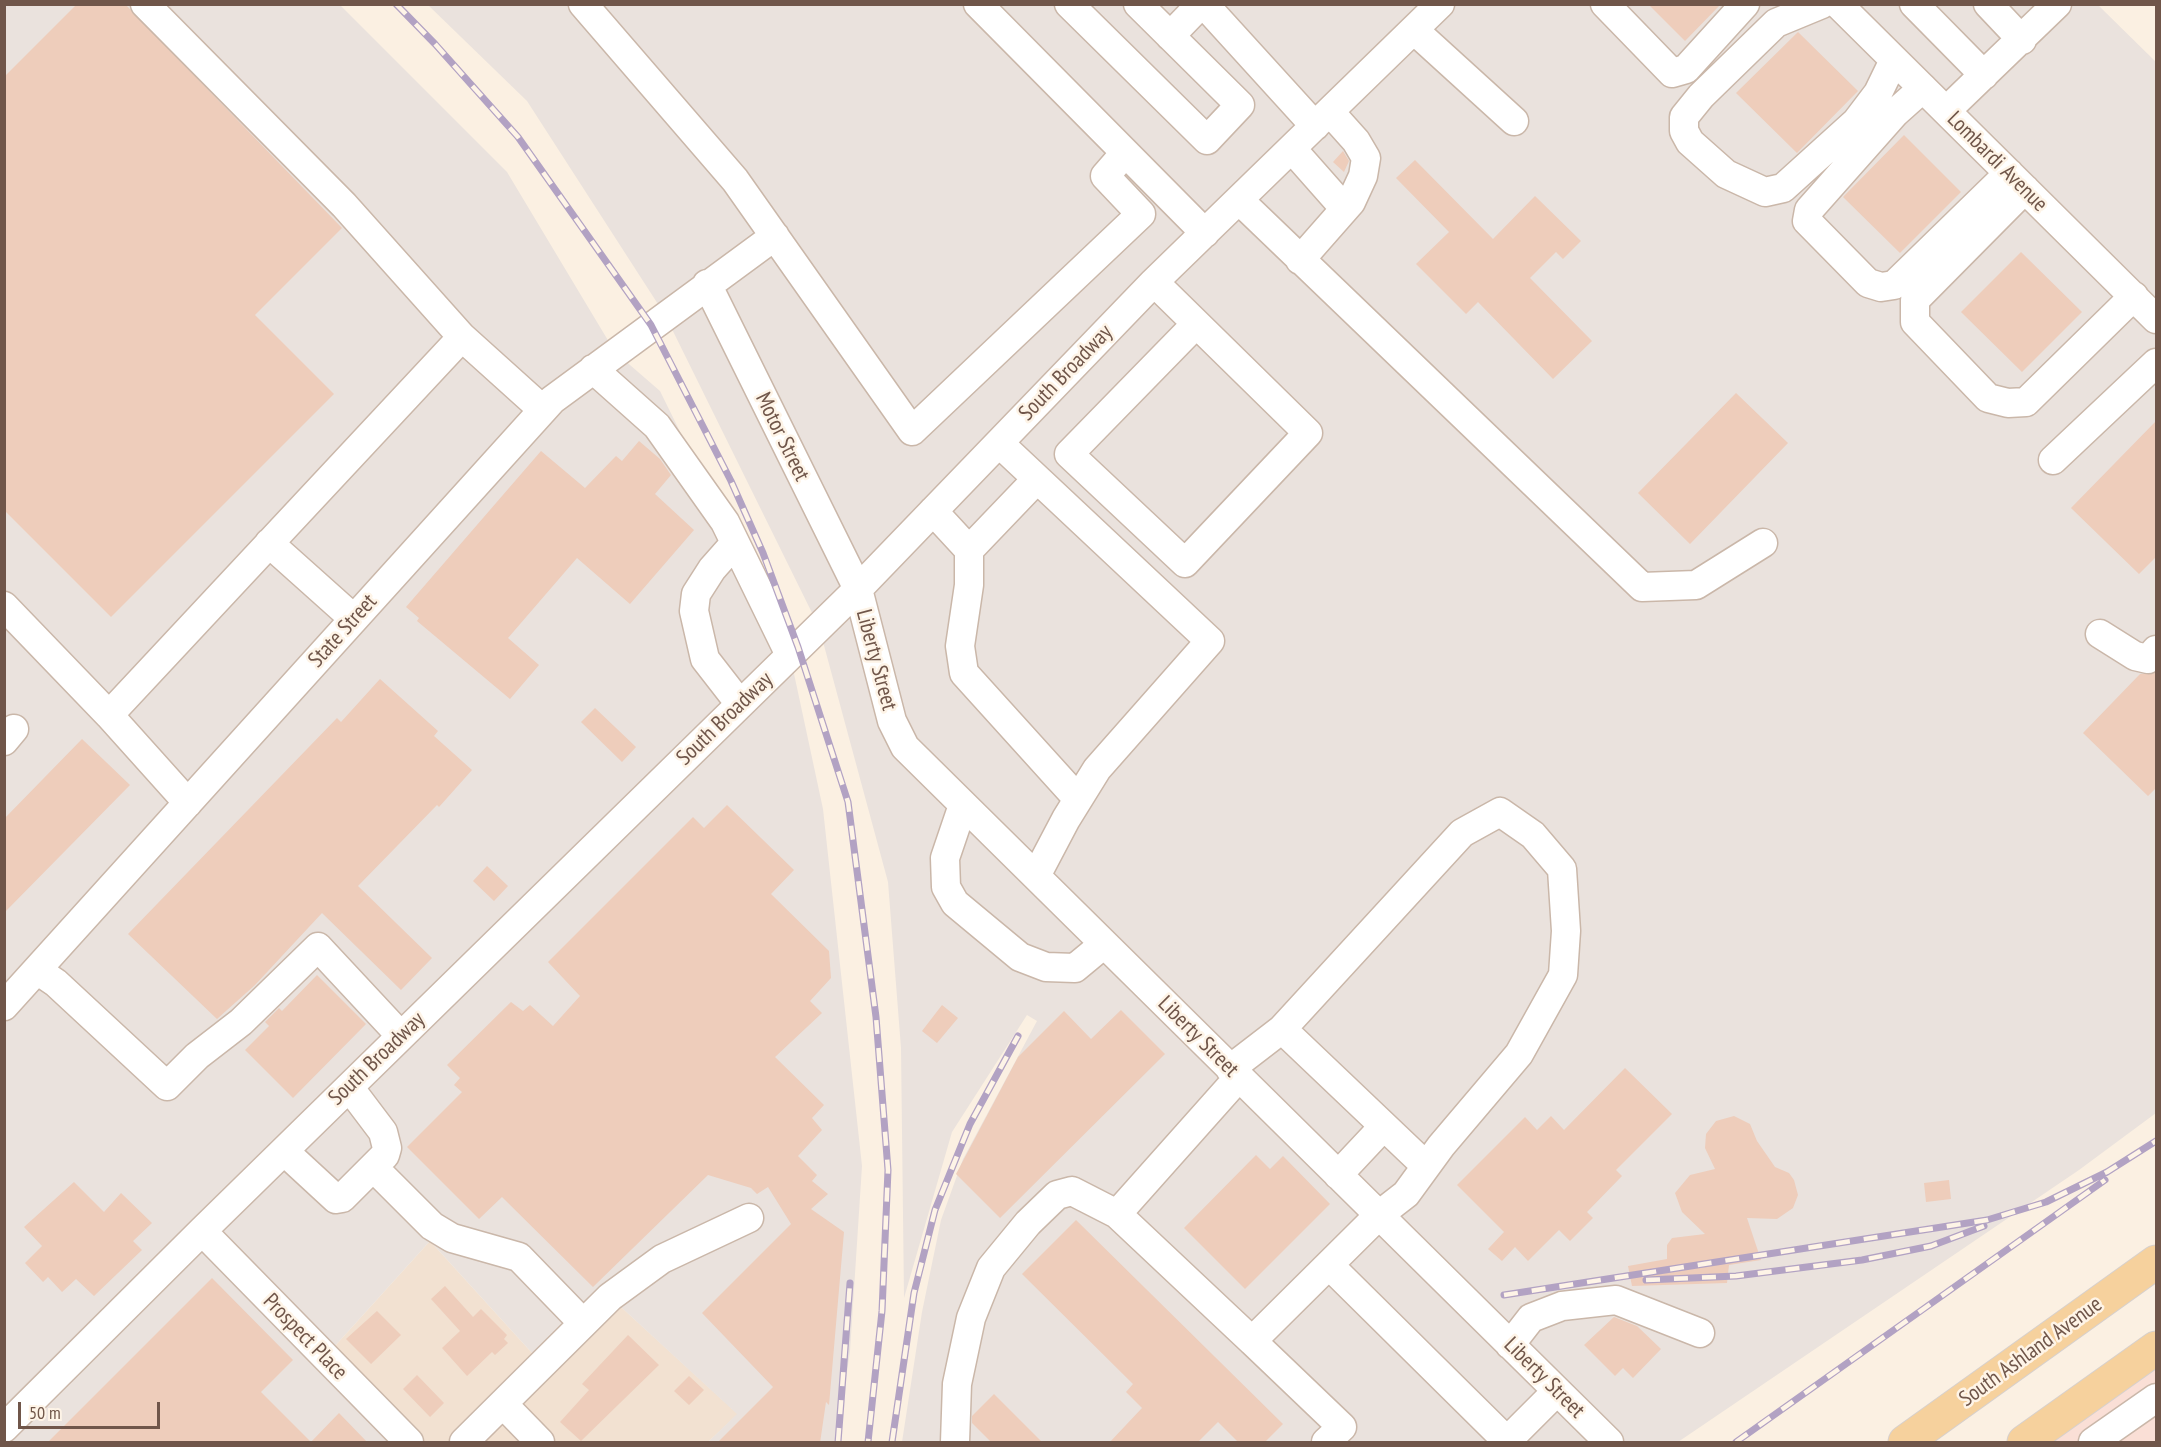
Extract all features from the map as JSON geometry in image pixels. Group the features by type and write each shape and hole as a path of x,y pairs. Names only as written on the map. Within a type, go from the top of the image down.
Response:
{"main road":[{"name":"South Ashland Avenue","path":"1905,1443 2157,1262"},
{"path":"2024,1443 2157,1348"}],"street":[{"path":"145,4 344,205 462,337 543,410"},
{"path":"583,4 735,180 912,431 1141,214 1105,176 1125,153"},
{"path":"978,4 1205,233"},
{"path":"1069,4 1207,140 1240,105 1138,4"},
{"path":"1170,36 1202,4 1323,119 1356,141 1366,158 1363,176 1345,209 1300,260"},
{"name":"South Broadway","path":"4,1428 201,1231 858,589 1154,282 1440,4"},
{"path":"1605,4 1672,73 1686,69 1745,4"},
{"path":"1822,4 1776,23 1701,96 1684,117 1684,131 1690,142 1726,174 1765,192 1783,188 1856,122 1878,93 1894,60"},
{"name":"Lombardi Avenue","path":"1838,4 2157,319"},
{"path":"1914,4 1984,75"},
{"path":"1988,4 2022,40"},
{"path":"1946,111 2057,4"},
{"path":"1414,30 1514,121"},
{"path":"1923,88 1895,113 1809,210 1807,221 1868,283 1881,287 1894,285 2017,181"},
{"path":"1292,149 1345,209"},
{"path":"2017,181 1915,300 1916,322 1988,398 2008,403 2026,402 2134,296"},
{"path":"1239,200 1642,587 1696,585 1763,543"},
{"name":"State Street","path":"4,1006 543,410 593,369 775,236"},
{"path":"1154,282 1197,324 1308,433 1185,563 1069,454 1197,324"},
{"name":"Motor Street","path":"707,285 858,589"},
{"path":"109,715 462,337"},
{"path":"2053,460 2157,363"},
{"path":"593,369 657,426 725,522 790,655"},
{"path":"999,443 1210,640 1097,769 1036,876"},
{"path":"969,550 1038,479"},
{"path":"933,511 969,550 969,585 960,646 964,673 1078,799"},
{"path":"270,543 354,619"},
{"path":"735,543 712,569 696,594 694,611 705,659 740,704"},
{"name":"Liberty Street","path":"858,589 892,721 905,747 1609,1443"},
{"path":"4,606 109,715 188,803"},
{"path":"2100,634 2135,656 2148,659 2157,650"},
{"path":"963,805 945,858 946,887 956,903 1020,957 1046,967 1075,968 1104,944"},
{"path":"1117,1214 1235,1073 1282,1029 1462,833 1500,812 1533,835 1562,869 1566,931 1563,975 1519,1054 1426,1166 1406,1194 1379,1215 1252,1341"},
{"path":"37,970 56,983 167,1086 197,1056 241,1022 318,946 401,1036"},
{"path":"1282,1029 1426,1166"},
{"path":"284,1151 336,1199 342,1198 385,1155 387,1148 383,1132 349,1087"},
{"path":"1338,1175 1383,1127"},
{"path":"373,1167 432,1226 452,1238 519,1257 583,1323"},
{"path":"955,1443 957,1384 971,1317 991,1268 1028,1223 1057,1195 1072,1191 1117,1214 1342,1426 1326,1443"},
{"path":"464,1443 610,1297 662,1259 749,1218"},
{"name":"Prospect Place","path":"201,1231 409,1443"},
{"path":"1329,1265 1506,1442 1557,1391"},
{"path":"1510,1345 1531,1318 1562,1306 1616,1300 1700,1333"},
{"path":"2093,1443 2157,1398"},
{"path":"503,1404 540,1443"}],"shaded area":[{"path":"5,5 340,5 507,172 615,352 660,391 790,655 823,809 862,1166 850,1351 837,1442 708,1442 737,1414 610,1297 542,1364 430,1241 325,1357 409,1442 5,1442"},
{"path":"428,5 2098,5 2156,62 2156,1113 2079,1170 1678,1442 902,1442 922,1312 941,1220 963,1159 1037,1021 1027,1015 952,1132 904,1298 901,1048 888,882 819,627 665,315 527,101"},
{"path":"430,1241 542,1364 610,1297 738,1414 708,1442 409,1442 325,1357"},
{"path":"2156,1348 2156,1442 2024,1442"}],"building":[{"path":"77,4 125,4 342,228 255,315 334,394 111,617 4,510 4,77"},
{"path":"1648,4 1721,4 1685,41"},
{"path":"1798,32 1858,91 1797,153 1736,93"},
{"path":"1904,135 1961,192 1900,253 1843,197"},
{"path":"1343,151 1349,161 1344,172 1333,162"},
{"path":"1415,160 1493,239 1535,196 1581,241 1563,259 1556,252 1530,278 1592,341 1553,379 1478,302 1466,314 1416,264 1449,232 1396,178"},
{"path":"2021,252 2082,312 2022,372 1961,312"},
{"path":"1736,393 1788,443 1690,544 1638,493"},
{"path":"2157,420 2157,556 2139,574 2071,508"},
{"path":"639,441 660,459 671,475 655,494 694,530 630,604 577,558 508,638 539,665 510,699 417,621 419,618 406,607 541,451 585,488 616,456 622,461"},
{"path":"2157,673 2157,787 2148,796 2083,733 2140,674"},
{"path":"380,679 438,731 434,736 472,770 439,807 437,805 358,886 432,958 401,990 322,913 255,985 217,1019 128,934 337,718 341,722"},
{"path":"595,708 636,747 622,762 581,722"},
{"path":"82,739 130,785 4,913 4,819"},
{"path":"727,805 794,870 771,894 829,951 831,978 810,1001 822,1013 775,1057 824,1105 812,1118 822,1130 798,1156 817,1175 812,1181 828,1194 811,1209 844,1232 829,1405 826,1402 820,1443 717,1443 773,1387 702,1313 791,1224 768,1187 757,1194 751,1188 708,1175 593,1287 502,1197 479,1219 407,1147 462,1092 454,1085 460,1078 447,1065 511,1002 523,1011 530,1005 553,1026 580,996 548,962 693,817 704,828"},
{"path":"487,866 508,886 494,901 473,881"},
{"path":"317,975 366,1024 293,1098 245,1050 269,1026 265,1022 279,1008 282,1011"},
{"path":"942,1005 958,1018 937,1043 922,1031"},
{"path":"1121,1010 1165,1054 1000,1218 956,1174 1018,1057 1064,1011 1091,1039"},
{"path":"1625,1068 1672,1114 1616,1170 1622,1176 1587,1212 1593,1218 1570,1241 1559,1230 1528,1261 1515,1247 1502,1261 1488,1249 1504,1232 1457,1185 1525,1117 1537,1130 1551,1116 1564,1130"},
{"path":"1734,1116 1750,1124 1757,1141 1775,1167 1789,1173 1794,1180 1798,1195 1793,1208 1777,1219 1747,1218 1761,1260 1729,1265 1727,1283 1632,1286 1628,1266 1667,1259 1667,1245 1672,1238 1705,1234 1682,1212 1675,1193 1690,1175 1715,1169 1705,1148 1706,1134 1716,1121"},
{"path":"1256,1155 1270,1169 1283,1156 1330,1204 1245,1289 1184,1228"},
{"path":"1949,1180 1951,1199 1926,1202 1924,1183"},
{"path":"74,1182 104,1212 121,1193 152,1223 133,1241 142,1250 94,1296 76,1279 62,1292 48,1277 43,1282 25,1263 42,1246 24,1227"},
{"path":"1076,1220 1283,1424 1264,1443 1239,1443 1218,1422 1197,1443 1109,1443 1142,1408 1126,1392 1133,1384 1022,1274"},
{"path":"212,1278 293,1360 261,1392 311,1442 339,1413 368,1443 47,1443"},
{"path":"445,1286 473,1317 481,1309 507,1335 504,1339 508,1343 495,1355 492,1352 467,1376 442,1348 460,1331 431,1299"},
{"path":"377,1311 401,1335 371,1364 346,1339"},
{"path":"1614,1317 1637,1326 1661,1349 1633,1378 1623,1368 1615,1376 1584,1345"},
{"path":"628,1335 659,1365 581,1441 560,1422 589,1390 582,1384"},
{"path":"417,1375 444,1403 430,1417 403,1389"},
{"path":"689,1376 704,1390 689,1405 674,1391"},
{"path":"994,1394 1043,1443 992,1443 972,1423 972,1416"}],"railway":[{"path":"396,4 518,137 651,325 731,481 763,553 798,647 848,802 876,1017 888,1170 882,1311 868,1442"},
{"path":"892,1442 914,1293 935,1210 970,1124 1018,1036"},
{"path":"1504,1295 1987,1220 2046,1202 2107,1172 2156,1141"},
{"path":"1736,1442 2105,1180"},
{"path":"1646,1280 1736,1276 1862,1260 1931,1246 1984,1226"},
{"path":"838,1442 850,1283"}]}
